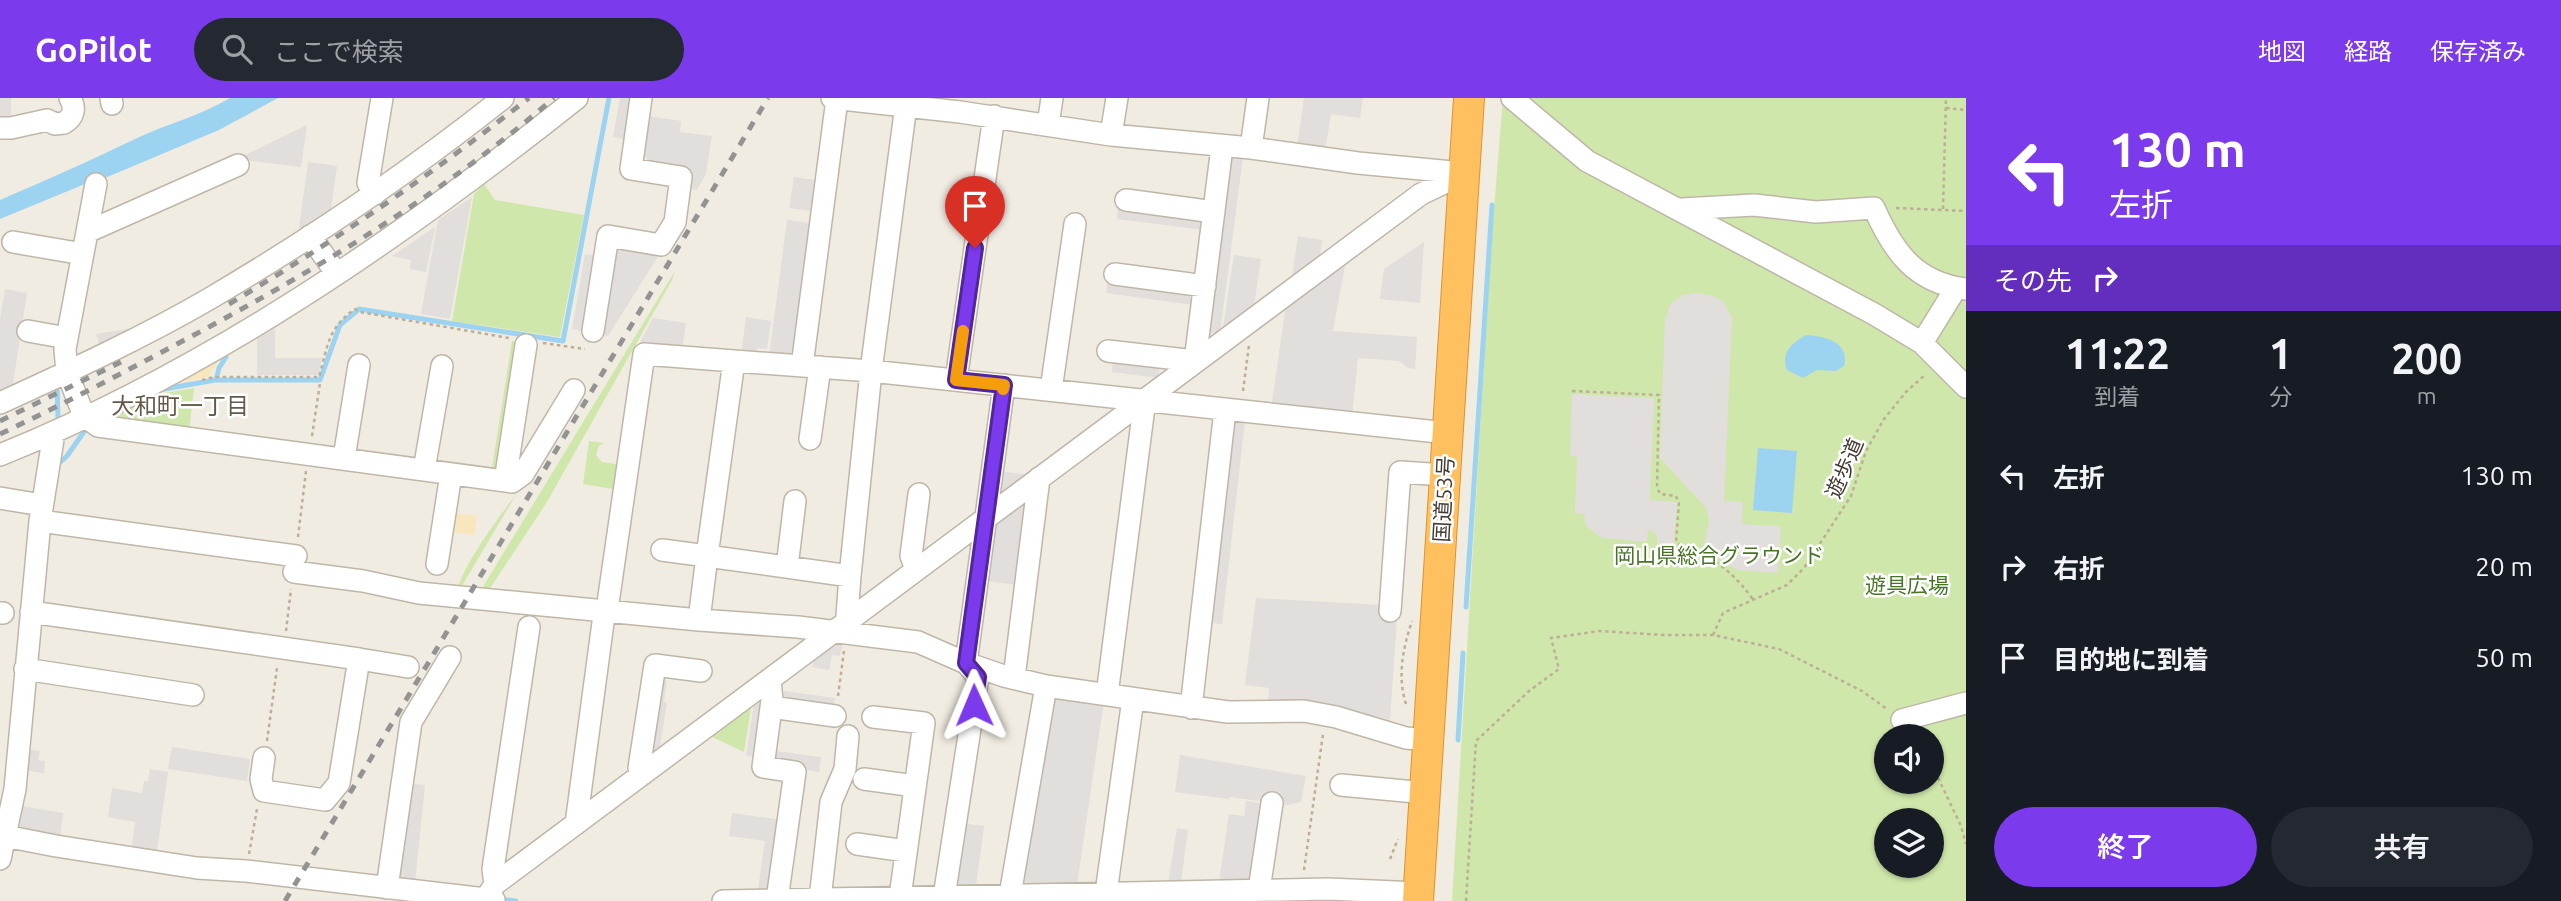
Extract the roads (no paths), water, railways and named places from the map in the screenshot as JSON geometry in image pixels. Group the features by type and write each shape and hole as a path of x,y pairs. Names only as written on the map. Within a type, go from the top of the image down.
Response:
{"highway":[{"name":"国道53号","path":"1418,897 1469,98"}],"street":[{"path":"0,128 47,120 55,124 64,123 73,112 74,106 70,98"},
{"path":"375,194 369,183 382,98"},
{"path":"0,403 207,300 375,194 503,98"},
{"path":"0,454 90,420 337,274 392,239 480,175 577,98"},
{"path":"592,341 608,236 661,245 675,222 681,177 631,169 641,98"},
{"path":"1112,130 1118,98"},
{"path":"1251,148 1258,98"},
{"path":"1512,98 1587,161 1874,314 1922,344 1966,387"},
{"path":"810,439 811,367 834,99 961,105 994,116 1050,114 1112,130 1222,147 1465,173"},
{"path":"842,628 850,576 871,371 920,103"},
{"path":"956,380 994,116"},
{"path":"1195,361 1222,147"},
{"path":"87,232 238,166"},
{"path":"3,835 197,868 489,897 576,824 842,628 916,569 1195,361 1421,194 1465,173"},
{"path":"90,420 67,372 63,337 96,184"},
{"path":"1126,200 1214,212"},
{"path":"1680,209 1754,205 1816,212 1874,208 1886,236 1903,261 1927,276 1961,289 1922,344"},
{"path":"1051,390 1075,224"},
{"path":"310,236 337,274"},
{"path":"13,242 79,253"},
{"path":"1115,274 1205,286"},
{"path":"28,331 63,337"},
{"path":"505,481 528,343"},
{"path":"1108,351 1195,361"},
{"path":"576,824 605,612 624,546 643,354 871,371 1447,433"},
{"path":"699,620 734,361"},
{"path":"344,458 359,365"},
{"path":"424,470 442,366"},
{"path":"944,897 978,677 966,663 1004,385"},
{"path":"90,420 512,482 523,474 575,390"},
{"path":"1107,695 1145,399"},
{"path":"1191,708 1233,411"},
{"path":"0,859 15,789 12,740 25,669 38,508 54,433"},
{"path":"1390,611 1400,472 1444,475"},
{"path":"437,564 451,474"},
{"path":"1014,678 1039,478"},
{"path":"916,569 911,556 919,494"},
{"path":"0,498 419,593 699,620 842,628 918,642 966,663 1046,686 1228,712 1304,711 1364,724 1399,736 1429,740"},
{"path":"787,567 795,501"},
{"path":"662,550 850,576"},
{"path":"31,612 408,667"},
{"path":"489,897 529,627"},
{"path":"387,888 411,722 450,657"},
{"path":"264,758 261,779 264,791 325,800 339,783 359,659"},
{"path":"643,774 639,768 655,665 701,671"},
{"path":"25,669 193,695"},
{"path":"770,680 771,707 763,767 795,772 777,900"},
{"path":"1010,895 1046,686"},
{"path":"1106,893 1133,699"},
{"path":"1902,720 1966,704"},
{"path":"771,707 835,716"},
{"path":"873,717 924,723 900,897"},
{"path":"820,899 831,802 845,769 849,736"},
{"path":"864,779 915,786"},
{"path":"1341,785 1426,793"},
{"path":"1259,890 1272,803"},
{"path":"857,844 906,850"},
{"path":"723,901 1301,889 1365,889 1418,897"}],"water":[{"path":"230,98 278,98 219,130 93,183 55,371 85,184 0,219 0,200"},
{"path":"1806,335 1828,339 1840,346 1845,358 1844,366 1836,371 1817,370 1803,378 1787,370 1786,354 1796,341"},
{"path":"1758,448 1797,451 1792,513 1753,510"}],"waterway":[{"path":"159,390 215,380 320,380 340,325 359,309 563,341 609,98"},
{"path":"1466,607 1492,205"},
{"path":"216,380 226,357"},
{"path":"57,386 58,418"},
{"path":"55,467 67,456 88,426"},
{"path":"1458,740 1463,653"},
{"path":"500,899 516,901"}],"railway":[{"path":"229,304 382,206 529,98"},
{"path":"0,434 194,335 335,255 470,165 554,98"},
{"path":"285,901 768,98"},
{"path":"0,421 121,362"}],"district":[{"name":"大和町一丁目","path":"180,405"}],"park label":[{"name":"岡山県総合グラウンド","path":"1719,555"},
{"name":"遊具広場","path":"1907,585"}]}
